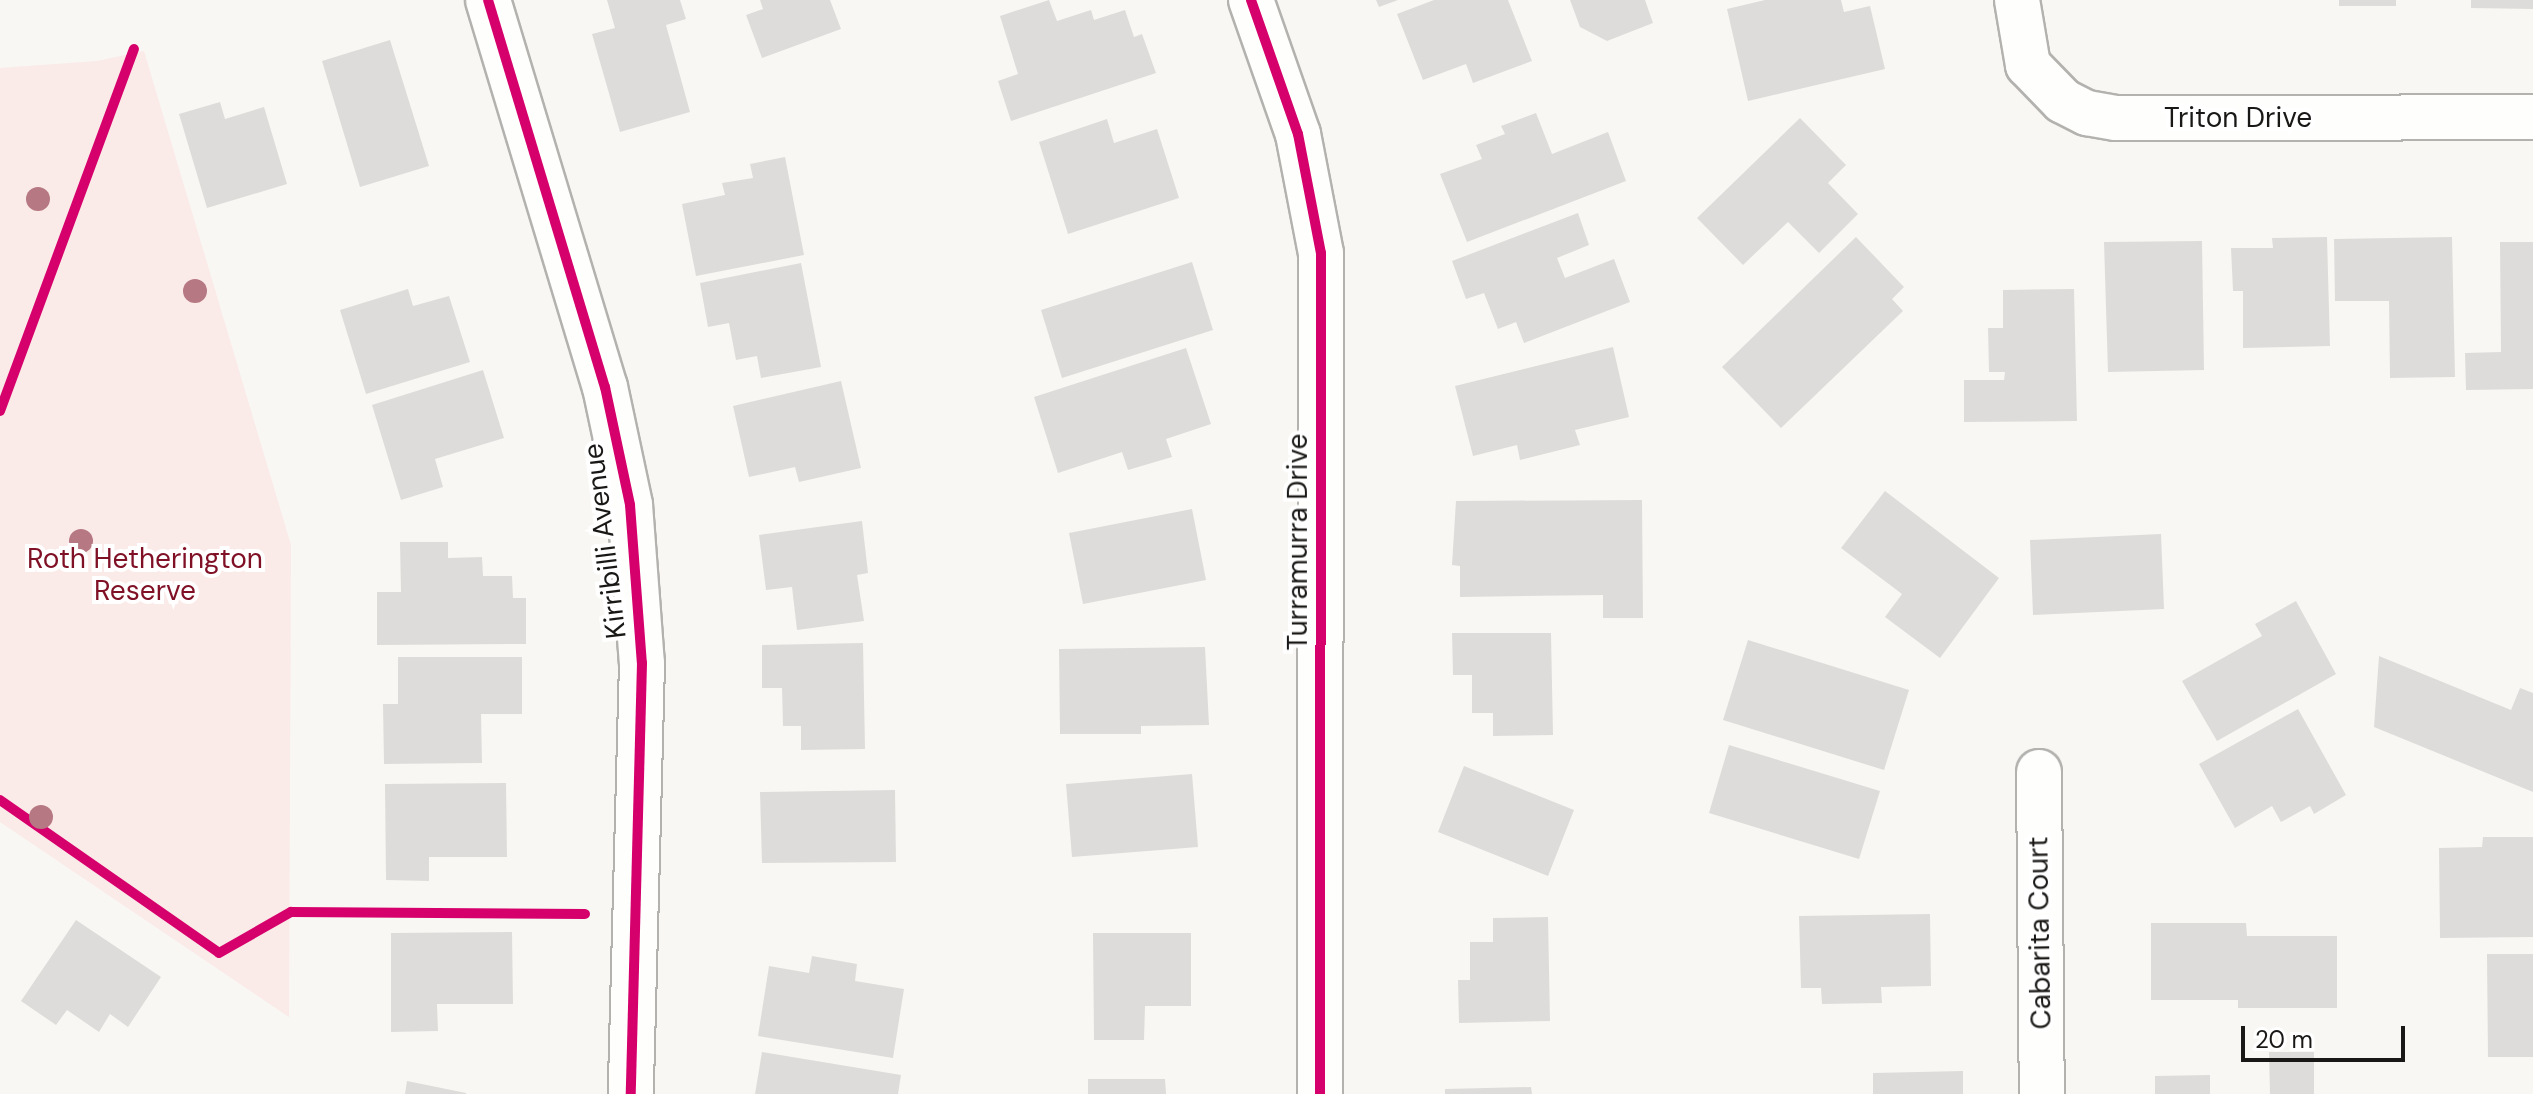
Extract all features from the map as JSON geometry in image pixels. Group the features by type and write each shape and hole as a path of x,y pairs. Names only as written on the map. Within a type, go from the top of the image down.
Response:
{"street":[{"name":"Kirribilli Avenue","path":"488,0 605,387 630,505 642,663 631,1094"},
{"name":"Turramurra Drive","path":"1251,0 1298,134 1321,253 1320,1094"},
{"name":"Triton Drive","path":"2017,0 2028,65 2063,101 2087,113 2116,118 2533,117"},
{"name":"Cabarita Court","path":"2039,772 2042,1094"}],"green space":[{"name":"Roth Hetherington Reserve","path":"144,51 291,545 289,1017 0,822 0,68 97,61"}],"building":[{"path":"607,0 680,0 686,19 666,25 690,112 620,132 592,34 615,28"},
{"path":"760,0 830,0 841,29 762,58 746,15 763,9"},
{"path":"1049,0 1057,21 1091,10 1094,20 1125,10 1134,37 1142,34 1156,73 1011,121 998,81 1018,74 1000,16"},
{"path":"1376,0 1398,0 1379,7"},
{"path":"1434,0 1508,0 1532,61 1473,83 1466,64 1423,80 1397,14"},
{"path":"1570,0 1645,0 1653,23 1607,41 1580,27"},
{"path":"1765,0 1841,0 1844,12 1870,6 1885,69 1748,101 1727,9"},
{"path":"2339,0 2396,0 2396,6 2339,6"},
{"path":"2471,0 2533,0 2533,9 2471,8"},
{"path":"390,40 429,166 360,187 322,61"},
{"path":"220,102 225,119 264,107 287,184 207,208 179,114"},
{"path":"1536,113 1552,154 1608,132 1626,181 1467,242 1440,174 1482,159 1476,145 1505,134 1501,126"},
{"path":"1800,118 1846,165 1828,183 1858,214 1819,253 1788,222 1743,265 1697,218"},
{"path":"1107,119 1114,143 1157,129 1179,198 1068,234 1039,142"},
{"path":"785,157 804,255 696,276 682,204 725,195 722,183 753,178 750,164"},
{"path":"1578,213 1589,245 1557,258 1565,278 1614,259 1630,302 1524,343 1516,322 1498,329 1484,293 1466,299 1452,261"},
{"path":"1856,237 1904,287 1892,299 1903,311 1781,428 1722,367"},
{"path":"2327,237 2330,346 2243,348 2243,291 2233,291 2231,248 2273,248 2272,238"},
{"path":"2452,237 2455,377 2390,378 2389,301 2335,301 2334,239"},
{"path":"2202,241 2204,370 2108,372 2104,242"},
{"path":"2500,242 2533,242 2533,389 2466,390 2465,353 2501,352"},
{"path":"1192,262 1213,330 1062,378 1041,310"},
{"path":"801,263 821,367 761,378 757,356 736,360 729,323 708,327 700,283"},
{"path":"408,289 413,306 449,296 470,362 366,394 340,310"},
{"path":"2074,289 2077,421 1964,422 1964,380 2004,380 2005,372 1989,372 1988,328 2003,328 2003,290"},
{"path":"1613,347 1629,417 1575,430 1580,445 1520,460 1517,445 1473,456 1455,386"},
{"path":"1186,348 1211,424 1166,439 1172,457 1128,470 1122,452 1058,473 1034,397"},
{"path":"483,370 504,438 435,459 443,487 401,500 372,405"},
{"path":"841,381 861,468 799,482 795,467 749,477 733,406"},
{"path":"1885,491 1999,578 1940,658 1885,617 1902,594 1841,548"},
{"path":"1642,500 1643,618 1603,618 1603,595 1460,597 1460,566 1452,565 1456,501"},
{"path":"1192,509 1206,580 1083,604 1069,533"},
{"path":"862,521 868,573 857,575 864,621 797,630 792,587 766,590 759,535"},
{"path":"2161,534 2164,609 2033,615 2030,540"},
{"path":"400,542 448,542 448,558 482,557 483,576 512,576 513,598 526,598 526,644 377,645 377,592 401,592"},
{"path":"2296,601 2336,674 2217,741 2182,681 2262,636 2255,624"},
{"path":"1452,633 1551,633 1553,735 1493,736 1493,713 1472,713 1472,675 1453,675"},
{"path":"1748,640 1909,690 1884,770 1723,720"},
{"path":"863,643 865,749 801,750 801,726 783,726 782,688 762,688 762,645"},
{"path":"1205,647 1209,725 1141,726 1141,734 1060,734 1059,649"},
{"path":"2379,656 2511,710 2520,688 2533,693 2533,792 2374,727"},
{"path":"398,657 522,657 522,714 481,714 482,763 384,764 383,704 398,704"},
{"path":"2298,709 2346,795 2314,814 2310,806 2281,822 2272,806 2235,828 2199,764"},
{"path":"1729,745 1880,791 1859,859 1709,813"},
{"path":"1464,766 1574,810 1548,876 1438,832"},
{"path":"1192,774 1198,847 1072,857 1066,784"},
{"path":"506,783 507,857 429,857 429,881 386,880 385,784"},
{"path":"895,790 896,862 762,863 760,792"},
{"path":"2483,837 2533,837 2533,937 2440,938 2439,848 2482,847"},
{"path":"1930,914 1931,986 1881,987 1882,1003 1822,1004 1821,988 1801,988 1799,916"},
{"path":"1548,917 1550,1021 1459,1023 1458,980 1470,980 1470,942 1493,942 1493,918"},
{"path":"76,920 161,977 128,1027 110,1014 99,1032 67,1010 56,1025 21,1001"},
{"path":"2151,923 2246,923 2247,936 2337,936 2337,1008 2238,1008 2238,1000 2151,1000"},
{"path":"512,932 513,1004 437,1004 438,1031 391,1032 391,933"},
{"path":"1093,933 1191,933 1191,1006 1145,1006 1144,1040 1094,1040"},
{"path":"2487,954 2533,954 2533,1057 2488,1057"},
{"path":"812,956 857,964 855,981 904,989 893,1058 758,1036 769,966 809,973"},
{"path":"762,1052 901,1075 898,1094 755,1094"},
{"path":"2269,1052 2314,1052 2314,1094 2270,1094"},
{"path":"1963,1071 1963,1094 1873,1094 1873,1073"},
{"path":"2210,1075 2210,1094 2155,1094 2155,1076"},
{"path":"1088,1079 1165,1079 1166,1094 1088,1094"},
{"path":"407,1081 466,1093 466,1094 405,1094"},
{"path":"1531,1087 1532,1094 1445,1094 1445,1089"}],"cycle path":[{"path":"488,0 605,387 630,505 642,663 631,1094"},
{"path":"1251,0 1298,134 1321,253 1320,1094"},
{"path":"0,411 134,49"},
{"path":"0,800 219,953 291,912 585,914"}]}
